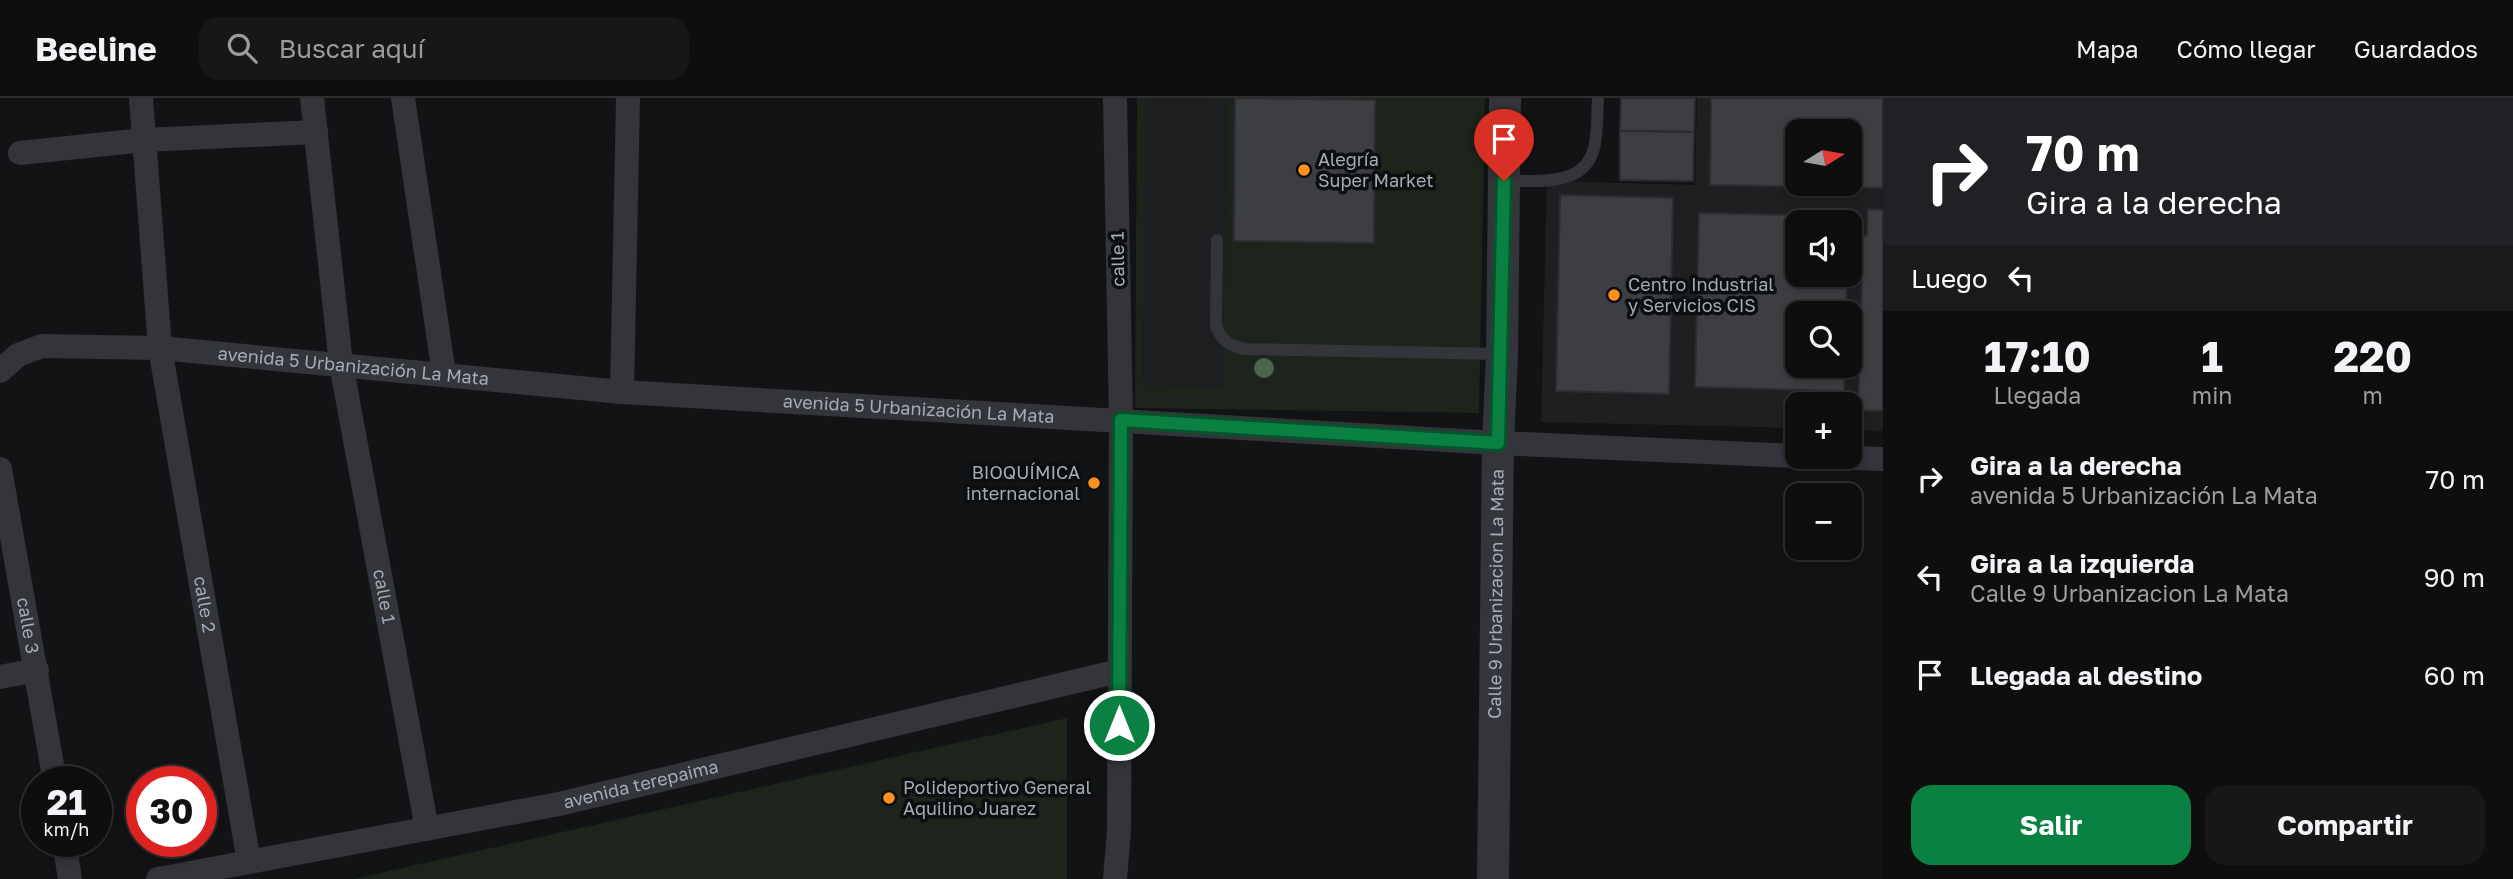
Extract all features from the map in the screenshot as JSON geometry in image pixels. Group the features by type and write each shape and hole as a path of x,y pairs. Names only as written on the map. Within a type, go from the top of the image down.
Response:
{"street":[{"name":"calle 2","path":"141,98 160,348 249,862"},
{"name":"calle 1","path":"312,98 341,364 428,829"},
{"path":"403,98 444,374"},
{"path":"622,391 628,98"},
{"name":"calle 1","path":"1115,98 1121,420 1119,831"},
{"name":"Calle 9 Urbanizacion La Mata","path":"1493,879 1505,98"},
{"path":"20,153 144,140 316,132"},
{"name":"avenida 5 Urbanización La Mata","path":"0,371 18,355 42,346 160,348 622,391 1498,443 1785,455"},
{"path":"1862,458 1883,459"},
{"name":"calle 3","path":"0,469 52,766"},
{"path":"0,677 37,670"},
{"name":"avenida terepaima","path":"158,879 559,804 1119,671"},
{"path":"1102,879 1119,831"},
{"path":"1115,879 1119,831"},
{"path":"66,857 70,879"}],"lane":[{"path":"1504,181 1572,177 1588,164 1595,147 1598,98"},
{"path":"1217,240 1216,326 1221,339 1231,346 1244,349 1502,354"}],"shaded area":[{"path":"1137,98 1146,98 1143,386 1224,388 1227,99 1182,98 1485,98 1479,413 1135,408","holes":["1236,99 1374,242 1234,240"]},
{"path":"1146,98 1227,98 1225,388 1143,387"},
{"name":"Centro Industrial y Servicios CIS","path":"1697,98 1883,98 1883,431 1862,430 1862,392 1785,392 1785,428 1541,422 1547,181 1695,185"},
{"name":"Polideportivo General Aquilino Juarez","path":"1067,718 1067,879 354,879"}],"building":[{"name":"Alegría Super Market","path":"1235,98 1375,100 1374,243 1234,241"},
{"path":"1621,98 1695,98 1694,132 1620,131"},
{"path":"1711,98 1883,98 1883,188 1862,188 1862,119 1785,119 1785,186 1710,185"},
{"path":"1620,131 1694,132 1693,181 1620,180"},
{"name":"Centro Industrial y Servicios CIS","path":"1560,195 1673,198 1669,394 1556,391"},
{"path":"1868,209 1883,210 1883,411 1862,410 1862,392 1859,392 1859,378 1862,378 1862,237 1867,235"},
{"path":"1699,213 1785,215 1785,287 1847,287 1846,301 1785,301 1785,378 1845,378 1844,391 1695,387"}],"place":[{"name":"Alegría Super Market","path":"1304,170"},
{"name":"Centro Industrial y Servicios CIS","path":"1614,295"},
{"name":"BIOQUÍMICA internacional","path":"1094,483"},
{"name":"Polideportivo General Aquilino Juarez","path":"889,798"}],"route":[{"path":"1119,725 1121,420 1498,443 1504,181"}]}
